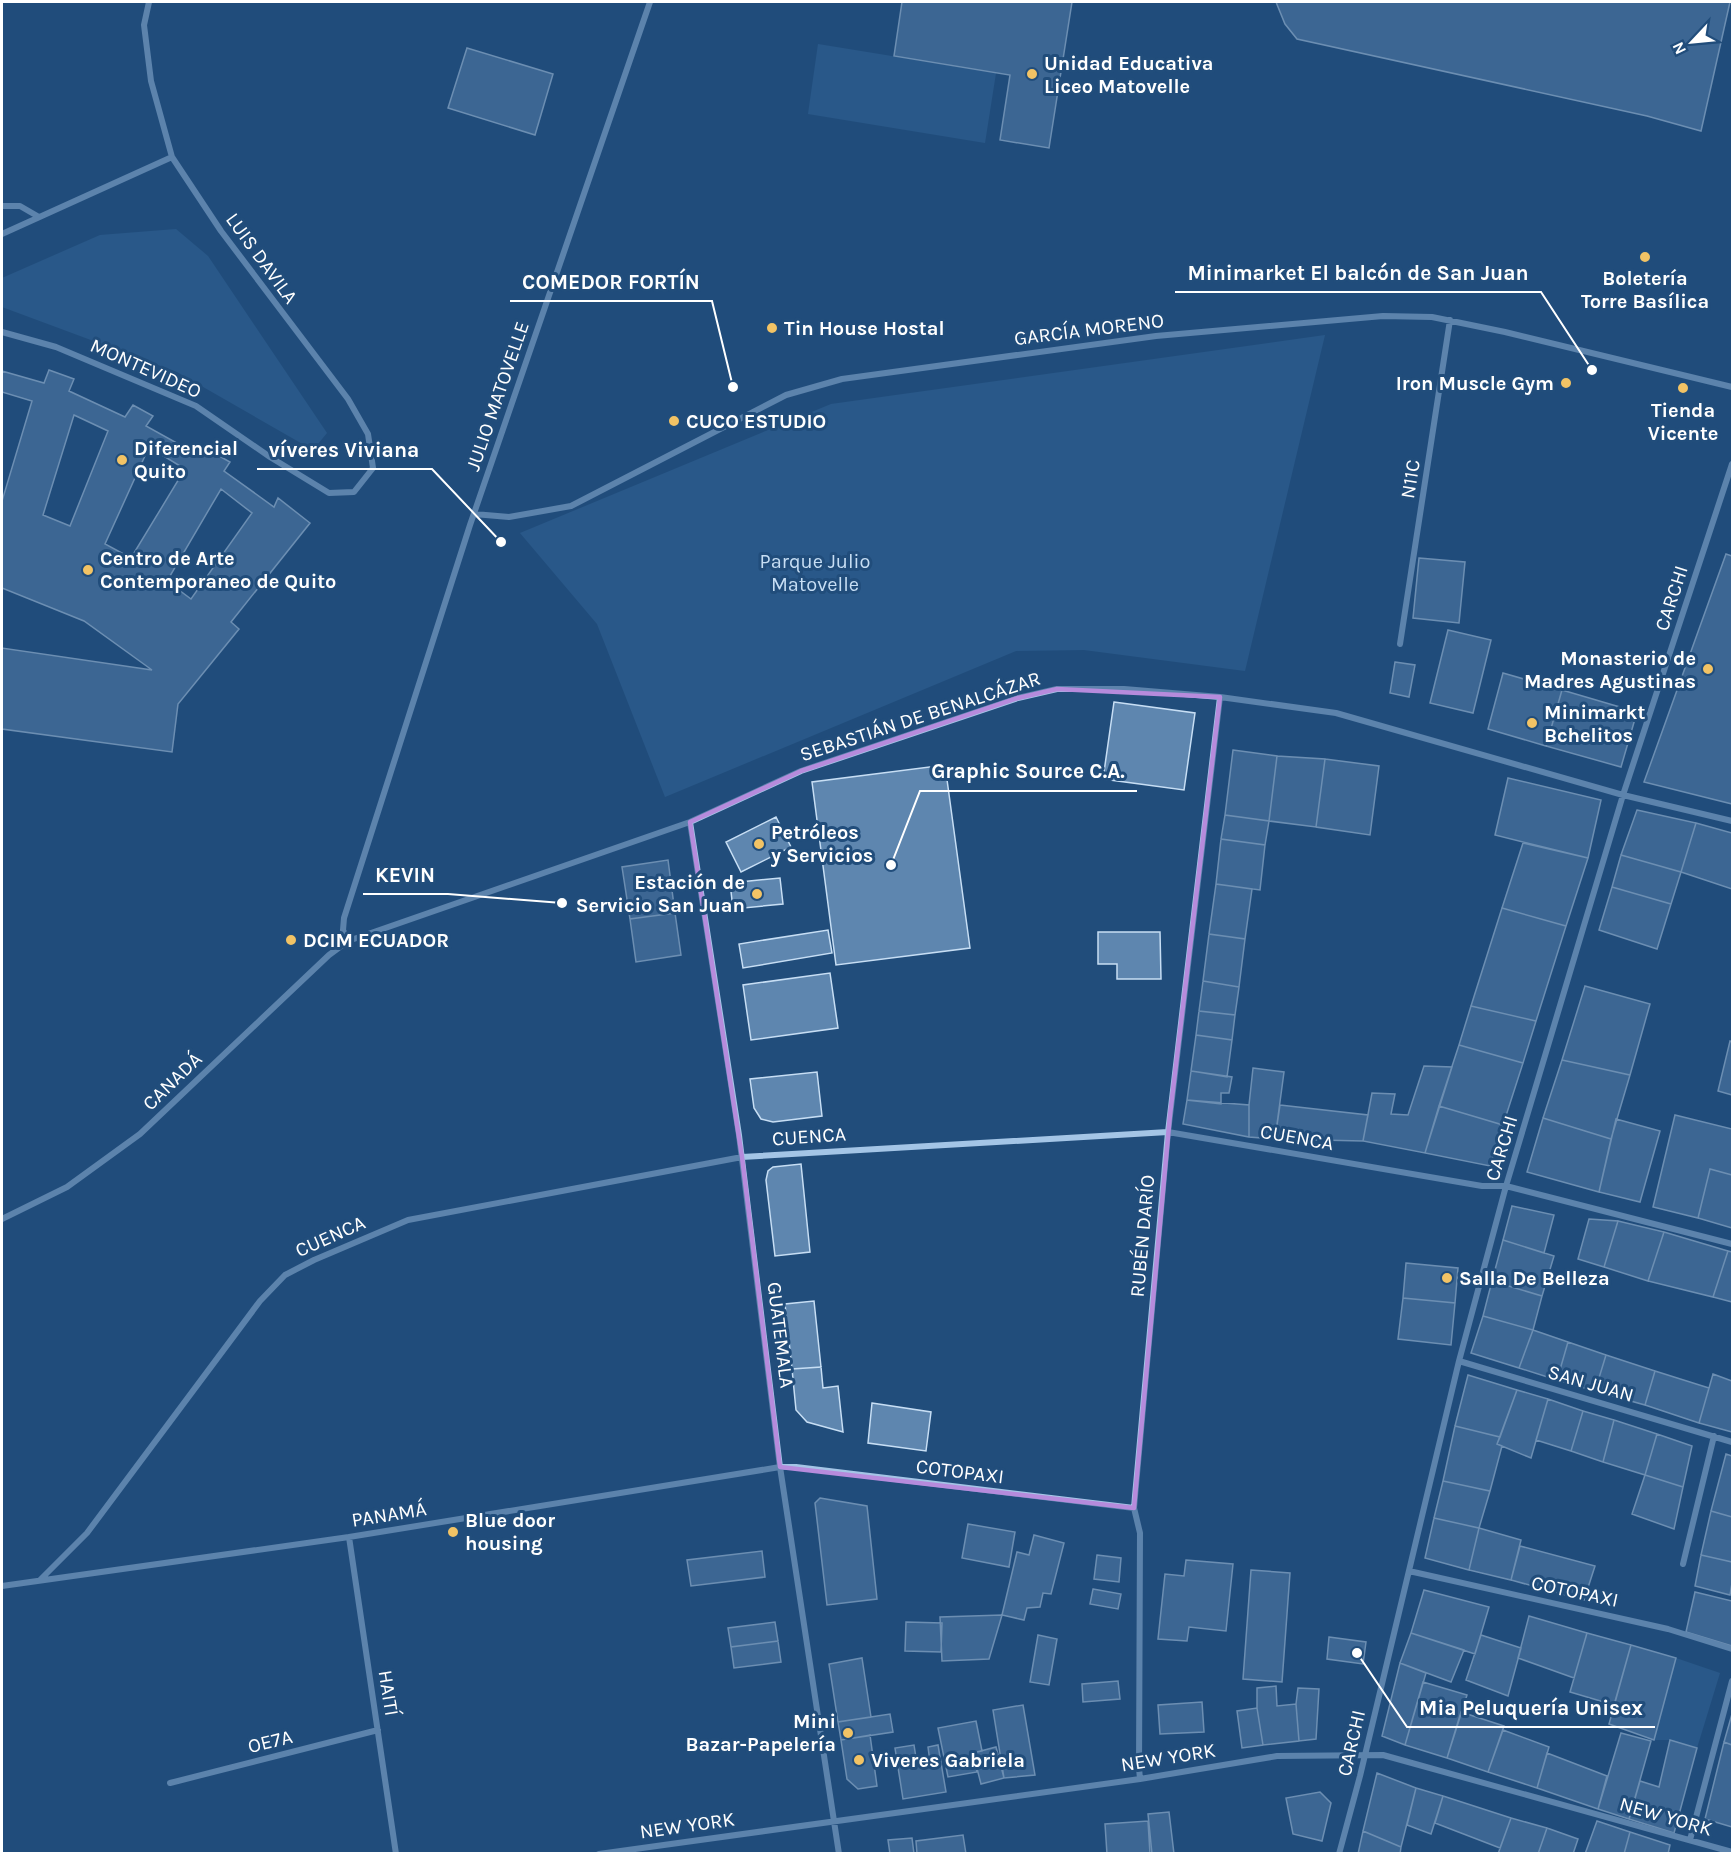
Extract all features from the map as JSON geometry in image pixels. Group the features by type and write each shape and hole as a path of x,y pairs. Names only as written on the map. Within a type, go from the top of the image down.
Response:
{"street":[{"name":"LUIS DAVILA","path":"149,2 144,25 151,81 172,158 221,231 348,399 368,434 373,468 354,492 329,492"},
{"name":"JULIO MATOVELLE","path":"348,941 343,930 344,918 474,514 650,2"},
{"path":"2,234 172,158"},
{"path":"2,206 20,206 39,217"},
{"name":"GARCÍA MORENO","path":"474,514 508,517 571,506 786,394 842,379 1156,336 1383,316 1432,317 1732,387"},
{"name":"N11C","path":"1400,644 1450,320"},
{"name":"MONTEVIDEO","path":"2,332 56,347 196,406 270,457 329,492"},
{"name":"CARCHI","path":"1339,1854 1365,1756 1459,1361 1506,1186 1623,795 1732,464"},
{"name":"SEBASTIÁN DE BENALCÁZAR","path":"348,941 690,822 731,801 801,771 1018,698 1057,689 1124,689 1220,697 1336,713 1623,795 1732,821"},
{"name":"RUBÉN DARÍO","path":"1140,1779 1140,1533 1134,1508 1168,1132 1220,697"},
{"name":"GUATEMALA","path":"690,822 742,1157 780,1467 839,1854"},
{"name":"CANADÁ","path":"2,1219 67,1188 140,1134 328,955 348,941"},
{"name":"CUENCA","path":"40,1580 87,1533 260,1301 285,1275 314,1260 408,1220 742,1157 1168,1132 1482,1186 1506,1186 1732,1244"},
{"name":"SAN JUAN","path":"1459,1361 1732,1442"},
{"path":"1683,1564 1714,1436"},
{"name":"COTOPAXI","path":"780,1467 796,1467 1134,1508"},
{"name":"PANAMÁ","path":"2,1586 349,1537 780,1467"},
{"name":"HAITÍ","path":"349,1537 396,1854"},
{"name":"COTOPAXI","path":"1409,1572 1668,1629 1732,1649"},
{"path":"1690,1840 1732,1681"},
{"name":"OE7A","path":"170,1783 378,1730"},
{"name":"NEW YORK","path":"598,1854 1140,1779 1277,1756 1383,1755 1732,1852"}],"highlighted area":[{"path":"1057,689 1220,697 1170,1115 1134,1508 780,1467 742,1157 690,822 801,771 1018,698"}],"green space":[{"path":"818,44 996,73 985,143 808,114"},
{"path":"176,229 208,256 327,433 313,450 177,372 2,307 2,278 100,235"},
{"name":"Parque Julio Matovelle","path":"1325,335 1245,671 1084,650 1016,651 665,797 597,624 520,533 831,404"},
{"path":"1676,1658 1720,1673 1697,1748 1670,1740 1654,1740"}],"building":[{"name":"Unidad Educativa Liceo Matovelle","path":"902,2 1072,2 1049,148 1000,140 1010,75 894,56"},
{"path":"1276,2 1730,2 1701,131 1647,116 1297,39 1285,24"},
{"path":"467,48 553,74 535,135 448,108"},
{"name":"Centro de Arte Contemporaneo de Quito","path":"49,370 74,379 69,391 125,417 133,405 153,416 146,426 200,456 205,448 230,462 224,471 274,507 278,498 310,523 231,622 239,629 178,704 172,752 2,729 2,648 152,670 84,621 2,588 2,501 32,401 2,392 2,371 44,383","holes":["74,415 108,431 70,526 43,515","149,447 185,469 131,558 105,544","221,489 252,513 191,599 167,581"]},
{"name":"Monasterio de Madres Agustinas","path":"1726,554 1732,556 1732,804 1644,782"},
{"path":"1419,558 1465,562 1459,623 1413,618"},
{"path":"1448,630 1491,640 1473,713 1430,703"},
{"path":"1395,662 1415,665 1409,697 1390,693"},
{"path":"1503,673 1562,690 1546,746 1488,729"},
{"path":"1562,690 1637,712 1621,767 1546,746"},
{"path":"1114,702 1195,713 1184,790 1103,779"},
{"path":"1233,750 1277,756 1269,821 1225,815"},
{"path":"1277,756 1325,759 1316,827 1269,821"},
{"path":"1325,759 1379,766 1370,835 1316,827"},
{"path":"945,765 970,948 836,965 812,782"},
{"path":"1508,778 1601,800 1588,858 1495,835"},
{"path":"1637,810 1696,823 1681,872 1621,855"},
{"path":"1225,815 1269,821 1265,845 1221,839"},
{"name":"Petróleos y Servicios","path":"776,817 791,847 741,872 726,842"},
{"path":"1696,823 1732,833 1732,889 1681,872"},
{"path":"1221,839 1265,845 1260,890 1216,884"},
{"path":"1523,843 1588,858 1566,926 1502,908"},
{"path":"1621,855 1681,872 1671,904 1612,887"},
{"path":"668,860 675,913 630,919 622,867"},
{"name":"Estación de Servicio San Juan","path":"780,878 783,904 733,909 730,883"},
{"path":"1216,884 1252,889 1245,939 1209,934"},
{"path":"1612,887 1671,904 1657,949 1599,930"},
{"path":"1502,908 1566,926 1536,1021 1471,1006"},
{"path":"675,913 681,955 636,962 630,919"},
{"path":"828,930 832,953 743,968 739,944"},
{"path":"1098,932 1160,932 1161,979 1117,979 1117,964 1098,964"},
{"path":"1209,934 1245,939 1239,987 1203,981"},
{"path":"830,973 838,1028 751,1040 743,985"},
{"path":"1203,981 1239,987 1235,1015 1199,1011"},
{"path":"1585,986 1650,1004 1630,1075 1562,1060"},
{"path":"1471,1006 1536,1021 1523,1063 1459,1045"},
{"path":"1199,1011 1235,1015 1232,1040 1196,1035"},
{"path":"1196,1035 1232,1040 1227,1077 1191,1071"},
{"path":"1730,1041 1732,1042 1732,1095 1718,1091"},
{"path":"1459,1045 1523,1063 1503,1125 1439,1106"},
{"path":"1562,1060 1630,1075 1611,1139 1543,1118"},
{"path":"1424,1066 1452,1067 1425,1153 1363,1141 1372,1093 1395,1094 1391,1114 1408,1115"},
{"path":"1253,1068 1284,1072 1275,1139 1249,1137 1249,1105"},
{"path":"1191,1071 1232,1077 1229,1093 1221,1093 1221,1104 1187,1100"},
{"path":"817,1072 822,1116 773,1122 761,1119 754,1108 750,1079"},
{"path":"1187,1100 1249,1105 1249,1137 1183,1124"},
{"path":"1280,1105 1368,1115 1363,1141 1275,1139"},
{"path":"1439,1106 1503,1125 1490,1166 1425,1153"},
{"path":"1675,1115 1732,1129 1732,1175 1710,1169 1698,1218 1653,1207"},
{"path":"1543,1118 1611,1139 1599,1192 1527,1172"},
{"path":"1616,1119 1660,1131 1640,1202 1599,1192"},
{"path":"801,1164 810,1252 775,1256 766,1180 768,1171 773,1167"},
{"path":"1710,1169 1732,1175 1732,1228 1698,1218"},
{"path":"1512,1206 1554,1215 1544,1253 1503,1240"},
{"path":"1589,1219 1618,1221 1604,1267 1578,1259"},
{"path":"1618,1221 1664,1232 1648,1281 1604,1267"},
{"path":"1664,1232 1728,1251 1713,1297 1648,1281"},
{"path":"1503,1240 1554,1256 1542,1296 1492,1281"},
{"path":"1728,1251 1732,1252 1732,1302 1713,1297"},
{"path":"1406,1263 1458,1268 1455,1303 1403,1298"},
{"path":"1492,1281 1542,1296 1533,1330 1483,1316"},
{"path":"1403,1298 1455,1303 1451,1345 1398,1339"},
{"path":"814,1301 821,1367 792,1369 785,1304"},
{"path":"1483,1316 1533,1330 1519,1368 1471,1353"},
{"path":"1533,1330 1568,1342 1557,1380 1519,1368"},
{"path":"1568,1342 1606,1355 1595,1391 1557,1380"},
{"path":"1606,1355 1655,1371 1645,1405 1595,1391"},
{"path":"821,1367 823,1388 838,1386 843,1432 807,1422 796,1410 792,1369"},
{"path":"1655,1371 1709,1388 1699,1423 1645,1405"},
{"path":"1713,1374 1732,1381 1732,1432 1699,1423"},
{"path":"1468,1375 1517,1390 1500,1437 1455,1426"},
{"path":"1517,1390 1548,1399 1531,1458 1497,1444"},
{"path":"1548,1399 1583,1411 1571,1451 1536,1440"},
{"path":"872,1403 931,1412 926,1451 868,1443"},
{"path":"1583,1411 1614,1420 1603,1462 1571,1451"},
{"path":"1614,1420 1657,1434 1645,1475 1603,1462"},
{"path":"1455,1426 1500,1437 1497,1444 1502,1446 1490,1491 1443,1481"},
{"path":"1657,1434 1692,1446 1683,1487 1645,1475"},
{"path":"1726,1454 1732,1456 1732,1517 1711,1511"},
{"path":"1645,1475 1683,1487 1674,1529 1632,1514"},
{"path":"1443,1481 1490,1491 1479,1528 1434,1518"},
{"path":"820,1498 867,1506 877,1599 827,1605 815,1503"},
{"path":"1711,1511 1732,1517 1732,1562 1701,1555"},
{"path":"1434,1518 1479,1528 1469,1570 1425,1558"},
{"path":"968,1524 1015,1532 1009,1567 962,1558"},
{"path":"1479,1528 1521,1540 1511,1580 1469,1570"},
{"path":"1034,1535 1064,1543 1051,1594 1043,1593 1040,1607 1027,1608 1024,1620 1002,1615 1017,1552 1029,1555"},
{"path":"1520,1546 1595,1566 1584,1600 1511,1580"},
{"path":"762,1551 765,1577 691,1586 687,1560"},
{"path":"1097,1555 1121,1558 1119,1582 1094,1579"},
{"path":"1701,1555 1732,1562 1730,1595 1695,1586"},
{"path":"1186,1560 1233,1564 1226,1631 1189,1627 1187,1641 1158,1639 1165,1574 1184,1576"},
{"path":"1251,1570 1290,1573 1282,1682 1243,1679"},
{"path":"1093,1589 1121,1594 1118,1609 1090,1604"},
{"path":"1424,1590 1489,1607 1475,1654 1411,1633"},
{"path":"1695,1592 1732,1601 1732,1646 1686,1632"},
{"path":"1002,1615 989,1659 942,1661 940,1617"},
{"path":"1529,1616 1587,1633 1574,1678 1518,1658"},
{"path":"775,1622 778,1641 731,1647 728,1628"},
{"path":"906,1622 942,1623 941,1652 905,1651"},
{"path":"1411,1633 1464,1650 1451,1682 1400,1663"},
{"path":"1587,1633 1631,1645 1614,1705 1570,1692"},
{"path":"1038,1635 1057,1639 1049,1685 1030,1682"},
{"path":"1481,1635 1521,1648 1508,1696 1466,1680"},
{"path":"1329,1637 1366,1642 1363,1664 1327,1659"},
{"path":"778,1641 781,1662 734,1668 731,1647"},
{"path":"1631,1645 1676,1658 1654,1740 1609,1724"},
{"path":"862,1658 871,1717 838,1722 829,1664"},
{"path":"1400,1663 1426,1673 1405,1745 1382,1736"},
{"path":"1118,1681 1120,1699 1083,1702 1082,1684"},
{"path":"1423,1682 1467,1695 1447,1758 1405,1745"},
{"path":"1276,1686 1277,1706 1296,1704 1299,1741 1263,1745 1257,1708 1257,1688"},
{"path":"1298,1688 1319,1689 1316,1739 1299,1741 1296,1704"},
{"path":"1202,1702 1204,1732 1160,1734 1158,1705"},
{"path":"1023,1705 1035,1775 1004,1778 993,1710"},
{"path":"1257,1708 1263,1745 1242,1748 1237,1711"},
{"path":"1461,1712 1504,1726 1488,1772 1447,1758"},
{"path":"890,1714 893,1732 841,1740 838,1722"},
{"path":"1732,1714 1732,1745 1724,1742"},
{"path":"976,1721 982,1751 973,1753 977,1772 948,1777 938,1728"},
{"path":"1503,1730 1549,1747 1537,1788 1488,1772"},
{"path":"1621,1733 1651,1741 1629,1819 1598,1809"},
{"name":"Viveres Gabriela","path":"870,1735 877,1786 858,1789 847,1779 841,1740"},
{"path":"1670,1740 1697,1748 1674,1833 1629,1819 1640,1781 1659,1787"},
{"path":"1724,1742 1732,1745 1732,1827 1705,1819"},
{"path":"914,1745 917,1764 930,1762 928,1747 938,1745 946,1792 903,1799 895,1748"},
{"path":"996,1747 1004,1778 981,1784 973,1753"},
{"path":"1547,1753 1607,1776 1598,1809 1537,1788"},
{"path":"1377,1773 1416,1788 1401,1847 1363,1831"},
{"path":"1416,1788 1443,1796 1431,1834 1407,1825"},
{"path":"1320,1792 1331,1803 1322,1841 1293,1834 1286,1798"},
{"path":"1443,1796 1511,1818 1500,1848 1435,1823"},
{"path":"1169,1812 1174,1854 1152,1854 1148,1814"},
{"path":"1511,1818 1547,1828 1538,1854 1498,1854"},
{"path":"1148,1821 1150,1854 1107,1854 1105,1824"},
{"path":"1597,1821 1630,1832 1624,1854 1585,1854"},
{"path":"1547,1828 1578,1839 1573,1854 1538,1854"},
{"path":"1363,1831 1401,1847 1400,1854 1358,1854"},
{"path":"1630,1832 1670,1845 1668,1854 1624,1854"},
{"path":"963,1835 966,1854 917,1854 916,1841"},
{"path":"912,1838 914,1854 890,1854 888,1840"}],"place":[{"name":"Unidad Educativa Liceo Matovelle","path":"1032,74"},
{"name":"Boletería Torre Basílica","path":"1645,257"},
{"name":"Tin House Hostal","path":"772,328"},
{"name":"Minimarket El balcón de San Juan","path":"1592,370"},
{"name":"Iron Muscle Gym","path":"1566,383"},
{"name":"COMEDOR FORTÍN","path":"733,387"},
{"name":"Tienda Vicente","path":"1683,388"},
{"name":"CUCO ESTUDIO","path":"674,421"},
{"name":"Diferencial Quito","path":"122,460"},
{"name":"víveres Viviana","path":"501,542"},
{"name":"Centro de Arte Contemporaneo de Quito","path":"88,570"},
{"name":"Monasterio de Madres Agustinas","path":"1708,669"},
{"name":"Minimarkt Bchelitos","path":"1532,723"},
{"name":"Petróleos y Servicios","path":"759,844"},
{"name":"Graphic Source C.A.","path":"891,865"},
{"name":"Estación de Servicio San Juan","path":"757,894"},
{"name":"KEVIN","path":"562,903"},
{"name":"DCIM ECUADOR","path":"291,940"},
{"name":"Salla De Belleza","path":"1447,1278"},
{"name":"Blue door housing","path":"453,1532"},
{"name":"Mia Peluquería Unisex","path":"1357,1653"},
{"name":"Mini Bazar-Papelería","path":"848,1733"},
{"name":"Viveres Gabriela","path":"859,1760"}]}
